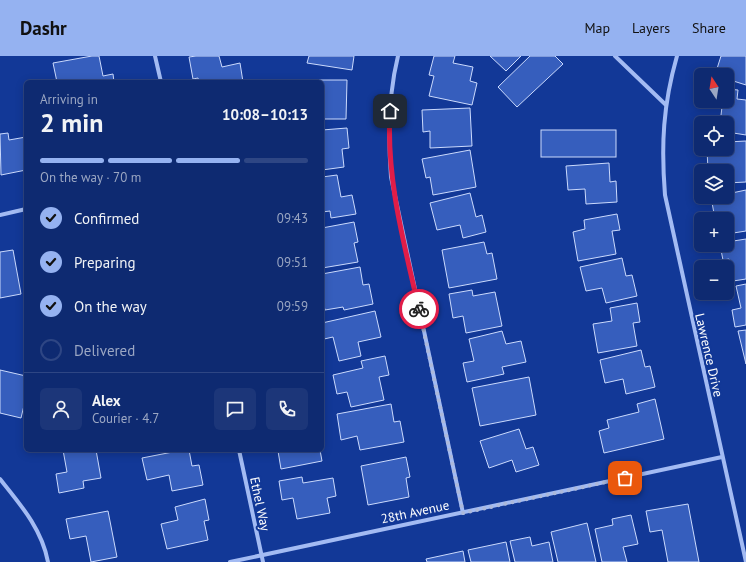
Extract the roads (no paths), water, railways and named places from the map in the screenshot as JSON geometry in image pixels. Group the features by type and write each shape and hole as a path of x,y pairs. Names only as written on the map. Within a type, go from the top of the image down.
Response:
{"street":[{"path":"155,56 161,80"},
{"path":"398,56 391,97 388,137 391,177 463,513"},
{"path":"615,56 666,105"},
{"name":"Lawrence Drive","path":"677,56 666,105 662,154 665,195 746,562"},
{"path":"0,215 24,209"},
{"name":"Ethel Way","path":"239,452 262,562"},
{"name":"28th Avenue","path":"230,562 722,457"},
{"path":"0,479 24,510 37,530 48,562"}]}
